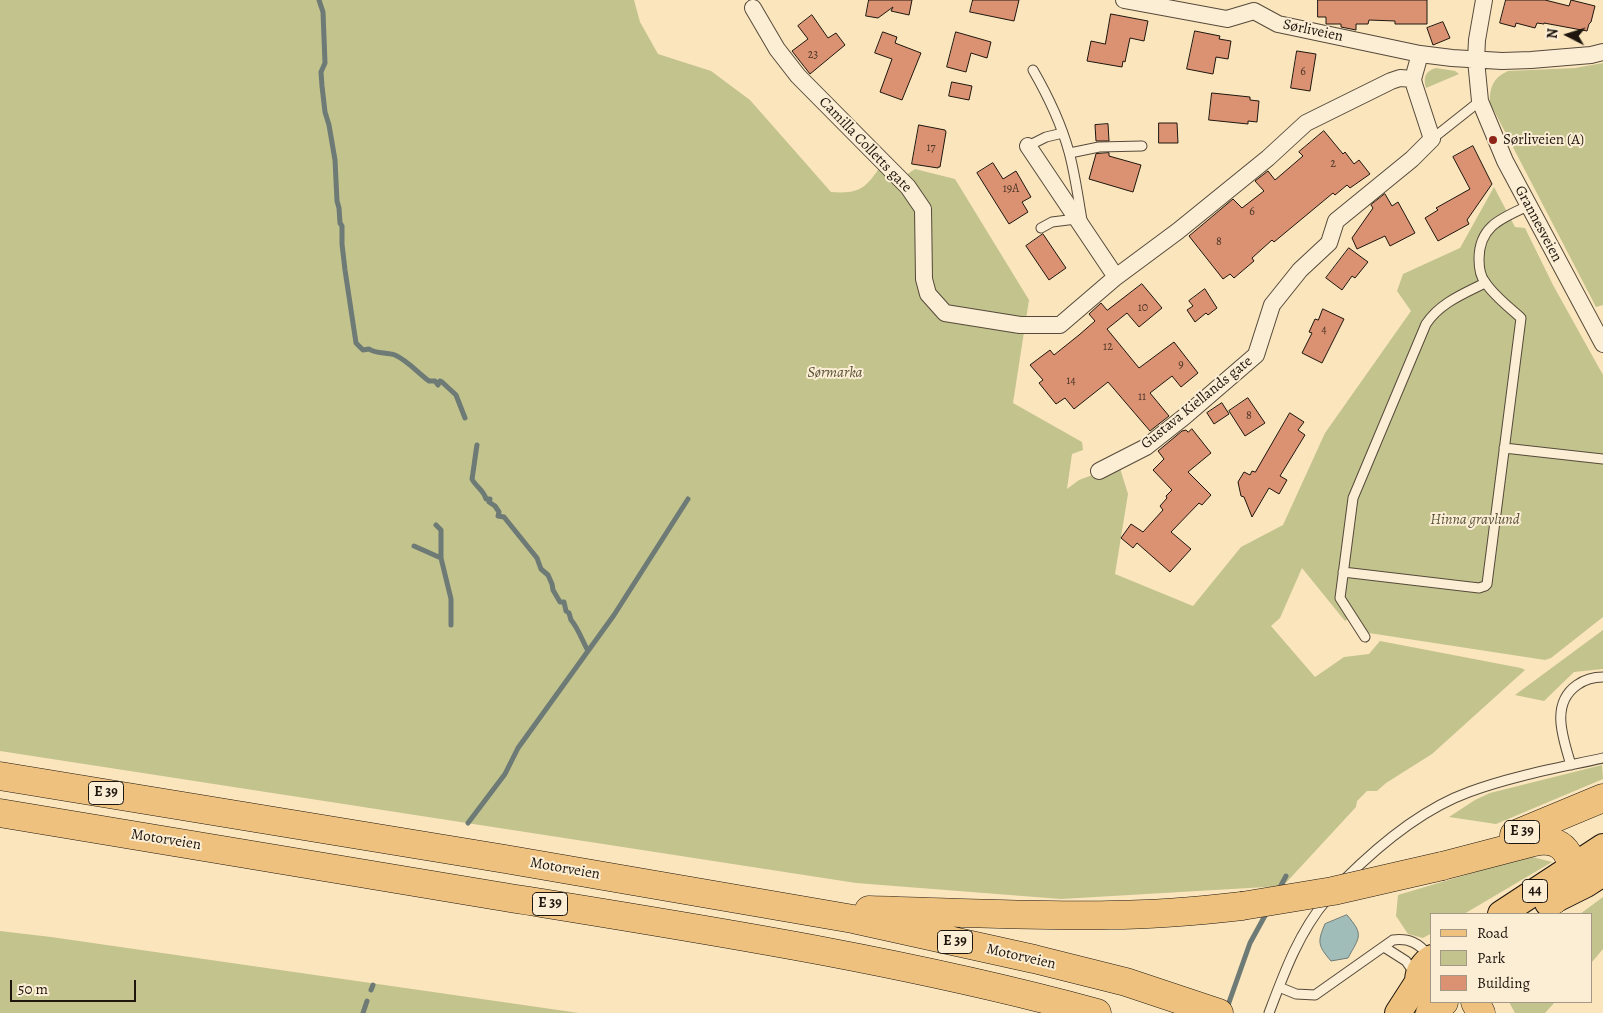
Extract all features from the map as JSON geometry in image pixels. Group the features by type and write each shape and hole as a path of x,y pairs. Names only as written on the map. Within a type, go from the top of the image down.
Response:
{"highway":[{"name":"Motorveien","path":"0,776 783,907 922,934 1126,982 1219,1013"},
{"name":"E 39","path":"1442,866 1603,798"},
{"name":"Motorveien","path":"0,813 771,941 907,967 1097,1013"},
{"name":"E 39","path":"783,907 1072,916 1152,914 1242,906 1333,891 1549,840 1557,843 1564,849 1569,858 1569,868"},
{"path":"1554,900 1566,882 1569,868"},
{"path":"1430,1013 1443,1003"}],"main road":[{"name":"44","path":"1502,913 1603,847"},
{"name":"44","path":"1533,913 1603,873"},
{"path":"1398,1013 1426,975"}],"street":[{"name":"Grannesveien","path":"1484,0 1478,27 1476,60 1480,101 1505,161 1603,344"},
{"name":"Sørliveien","path":"1131,1 1182,6 1227,19 1253,6 1278,24 1420,54 1476,60 1531,60 1591,55 1603,52"},
{"name":"Camilla Colletts gate","path":"753,8 777,49 798,76 908,187 923,209 924,279 928,294 945,313 1020,325 1060,325 1116,278 1178,231 1268,158 1306,123 1391,81 1400,78 1413,79"},
{"path":"1420,54 1413,79 1418,101 1432,139"},
{"name":"Gustava Kiellands gate","path":"1099,471 1146,447 1256,355 1272,305 1300,270 1329,243 1336,221 1432,139"},
{"path":"1028,146 1116,278"}],"lane":[{"path":"1033,70 1048,97 1070,153 1080,226 1052,222 1041,228"},
{"path":"1432,139 1480,101"},
{"path":"1028,146 1046,137 1063,133"},
{"path":"1070,153 1099,147 1142,146"},
{"path":"1343,572 1479,588 1485,586 1521,318 1485,282 1480,269 1480,246 1484,235 1491,225 1499,219 1528,206"},
{"path":"1366,637 1340,598 1353,498 1426,324 1442,305 1485,282"},
{"path":"1504,448 1603,459"},
{"path":"1571,765 1563,740 1560,715 1564,699 1571,689 1583,680 1603,677"},
{"path":"1269,1013 1293,954 1315,914 1362,863 1407,827 1435,809 1468,792 1533,772 1603,758"},
{"path":"1279,987 1296,994 1315,994 1393,940 1404,939 1422,946 1426,975"},
{"path":"1384,947 1426,975"}],"green space":[{"path":"0,0 634,0 640,22 658,54 711,71 750,100 831,192 849,192 861,188 871,180 881,165 896,182 915,169 955,179 1029,300 1013,403 1082,442 1083,450 1072,454 1067,489 1079,480 1119,465 1128,494 1115,574 1193,606 1241,547 1283,525 1325,433 1411,311 1397,291 1403,274 1460,248 1494,187 1515,227 1525,228 1553,285 1603,375 1603,617 1551,658 1545,660 1369,633 1353,615 1345,621 1302,568 1280,618 1271,626 1315,677 1344,657 1369,654 1380,641 1525,670 1432,754 1386,783 1377,791 1367,791 1357,801 1356,807 1283,886 1061,899 856,883 0,751"},
{"path":"1603,63 1603,305 1596,307 1490,103 1490,97 1493,83 1499,76 1508,71 1575,68"},
{"path":"1436,68 1455,71 1459,74 1426,88 1427,73"},
{"path":"1603,630 1603,669 1574,672 1544,701 1515,695"},
{"path":"1602,765 1603,779 1496,824 1449,817 1475,800 1490,793"},
{"path":"1529,856 1552,862 1466,913 1430,913 1430,934 1423,938 1408,934 1396,916 1398,895"},
{"path":"1603,897 1603,949 1593,961 1593,913 1581,913"},
{"path":"0,931 51,937 579,1013 0,1013"},
{"path":"1510,1003 1554,1003 1545,1013 1515,1013"}],"water":[{"path":"1347,915 1358,932 1357,940 1348,958 1331,961 1320,944 1322,930 1325,924"}],"building":[{"path":"869,0 912,0 909,15 891,11 893,7 878,18 866,16"},
{"path":"973,0 1019,0 1014,21 970,12"},
{"path":"1318,0 1427,0 1427,24 1395,24 1395,21 1369,20 1368,24 1356,24 1356,30 1341,27 1341,24 1326,24 1326,17 1318,17"},
{"path":"1506,0 1545,0 1569,6 1571,0 1595,6 1587,31 1544,23 1537,23 1535,28 1516,23 1515,27 1500,23"},
{"path":"1111,14 1148,21 1144,41 1130,38 1125,62 1123,61 1122,67 1087,61 1091,41 1105,44"},
{"path":"812,15 828,38 836,33 845,45 810,74 792,51 808,39 798,26"},
{"path":"1443,22 1450,38 1433,45 1427,28"},
{"path":"1195,31 1220,36 1219,39 1231,41 1228,59 1216,57 1213,74 1187,69"},
{"path":"883,32 897,37 895,43 921,53 902,100 880,92 892,59 875,53"},
{"path":"956,32 991,42 987,58 971,53 966,72 947,67"},
{"path":"1297,51 1316,54 1310,91 1291,88"},
{"path":"952,82 972,86 969,100 949,96"},
{"path":"1212,93 1250,97 1250,100 1259,101 1257,122 1248,121 1248,124 1209,120"},
{"path":"1159,123 1177,123 1178,143 1159,143"},
{"path":"1108,124 1109,141 1096,141 1095,125"},
{"path":"919,125 945,130 946,132 940,167 938,168 912,164"},
{"path":"1324,131 1343,154 1345,152 1354,164 1359,160 1370,174 1350,188 1347,185 1335,195 1333,193 1274,242 1272,240 1252,258 1254,261 1234,278 1230,274 1223,279 1189,236 1233,199 1242,208 1264,191 1255,181 1268,171 1275,180 1303,156 1299,152"},
{"path":"1473,146 1492,184 1467,220 1469,224 1438,241 1425,218 1438,210 1436,208 1470,189 1453,157"},
{"path":"1109,153 1109,156 1141,165 1133,192 1089,179 1096,154"},
{"path":"993,163 1003,179 1016,171 1031,197 1022,202 1028,212 1009,224 977,173"},
{"path":"1385,194 1392,206 1398,202 1415,233 1390,246 1385,236 1357,249 1352,238 1373,208 1371,205"},
{"path":"1043,234 1066,268 1049,280 1026,246"},
{"path":"1349,248 1368,262 1355,278 1352,276 1342,290 1326,278"},
{"path":"1142,284 1162,308 1139,327 1127,313 1107,329 1139,368 1174,342 1198,373 1181,387 1172,376 1150,393 1169,416 1150,431 1108,382 1074,409 1065,398 1056,404 1039,383 1043,380 1030,365 1050,350 1054,355 1079,335 1095,321 1089,314 1101,303 1107,310"},
{"path":"1205,289 1217,308 1208,315 1206,313 1195,322 1187,310 1193,306 1189,301"},
{"path":"1323,309 1344,319 1322,363 1302,353 1312,333 1309,332 1315,319 1318,320"},
{"path":"1248,398 1265,423 1245,436 1229,411"},
{"path":"1222,403 1229,414 1214,424 1207,413"},
{"path":"1290,413 1304,422 1298,430 1305,435 1280,476 1287,480 1279,494 1269,488 1252,517 1244,497 1241,496 1238,482 1244,472 1250,475 1252,471 1255,472"},
{"path":"1192,429 1211,453 1188,472 1211,495 1202,505 1199,503 1171,532 1191,549 1170,572 1137,543 1133,548 1121,538 1131,524 1143,532 1163,510 1160,506 1172,490 1153,470 1164,459 1158,451 1182,431 1186,430 1188,432"}],"waterway":[{"path":"319,0 323,12 325,63 321,72 322,86 325,112 335,160 337,201 342,226 345,270 356,343 363,350 369,349 400,357 429,381 435,381 438,385 440,381 442,382 456,395 465,418"},
{"path":"477,445 472,479 484,493 486,499 490,499 489,502 495,506 499,512 498,516 504,517 537,558 541,569 548,575 553,590 560,602 564,602 566,611 569,613 588,651"},
{"path":"468,823 505,774 518,748 614,615 688,499"},
{"path":"436,525 441,530 441,558 451,599 451,625"},
{"path":"414,546 441,558"},
{"path":"1278,891 1286,876"},
{"path":"1227,1008 1250,943 1267,912"},
{"path":"371,990 373,985"},
{"path":"363,1013 367,1001"}],"place":[{"name":"Sørliveien (A)","path":"1493,140"}],"park label":[{"name":"Sørmarka","path":"835,373"},
{"name":"Hinna gravlund","path":"1475,520"}]}
